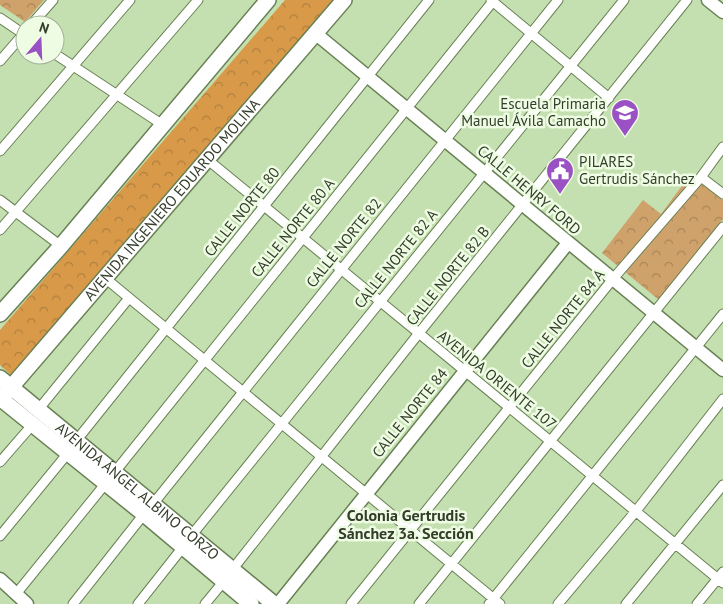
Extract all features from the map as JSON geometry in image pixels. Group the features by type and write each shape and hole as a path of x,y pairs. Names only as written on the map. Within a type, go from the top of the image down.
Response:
{"main road":[{"path":"0,314 61,246 268,0"},
{"name":"AVENIDA INGENIERO EDUARDO MOLINA","path":"2,392 208,160 344,0"},
{"name":"AVENIDA ÁNGEL ALBINO CORZO","path":"2,392 149,509 228,575 274,604"},
{"name":"AVENIDA ÁNGEL ALBINO CORZO","path":"228,575 251,604"}],"street":[{"path":"40,15 53,0"},
{"path":"0,151 130,0"},
{"path":"0,230 198,0"},
{"name":"CALLE NORTE 80","path":"0,536 429,0"},
{"path":"492,0 609,98"},
{"name":"CALLE NORTE 80 A","path":"16,594 492,0"},
{"name":"CALLE NORTE 82","path":"72,604 558,0"},
{"name":"CALLE NORTE 82 A","path":"138,604 483,172 624,0"},
{"name":"CALLE NORTE 82 B","path":"205,604 419,333 687,0"},
{"path":"708,0 723,12"},
{"path":"0,18 15,28"},
{"name":"CALLE HENRY FORD","path":"315,33 522,206 723,370"},
{"path":"0,61 15,44"},
{"path":"65,61 163,125"},
{"name":"CALLE NORTE 84 A","path":"352,604 612,280 702,177 723,147"},
{"name":"AVENIDA ORIENTE 107","path":"208,160 676,544 721,578"},
{"path":"702,177 723,194"},
{"path":"0,200 61,246"},
{"path":"419,604 723,227"},
{"name":"CALLE NORTE 84","path":"278,604 568,243"},
{"path":"105,278 412,530 494,602 723,314"},
{"path":"0,462 129,298"},
{"path":"558,604 636,510 723,399"},
{"path":"626,604 723,485"},
{"path":"697,604 721,578"},
{"path":"0,579 27,604"}],"green space":[{"path":"0,0 44,0 31,15 15,15 0,5"},
{"path":"285,0 336,0 12,376 0,365 0,330"},
{"path":"690,175 723,200 723,219 659,300 602,253 643,200 661,214"}],"place":[{"name":"Escuela Primaria Manuel Ávila Camacho","path":"625,137"},
{"name":"PILARES Gertrudis Sánchez","path":"560,195"}],"district":[{"name":"Colonia Gertrudis Sánchez 3a. Sección","path":"406,524"}]}
